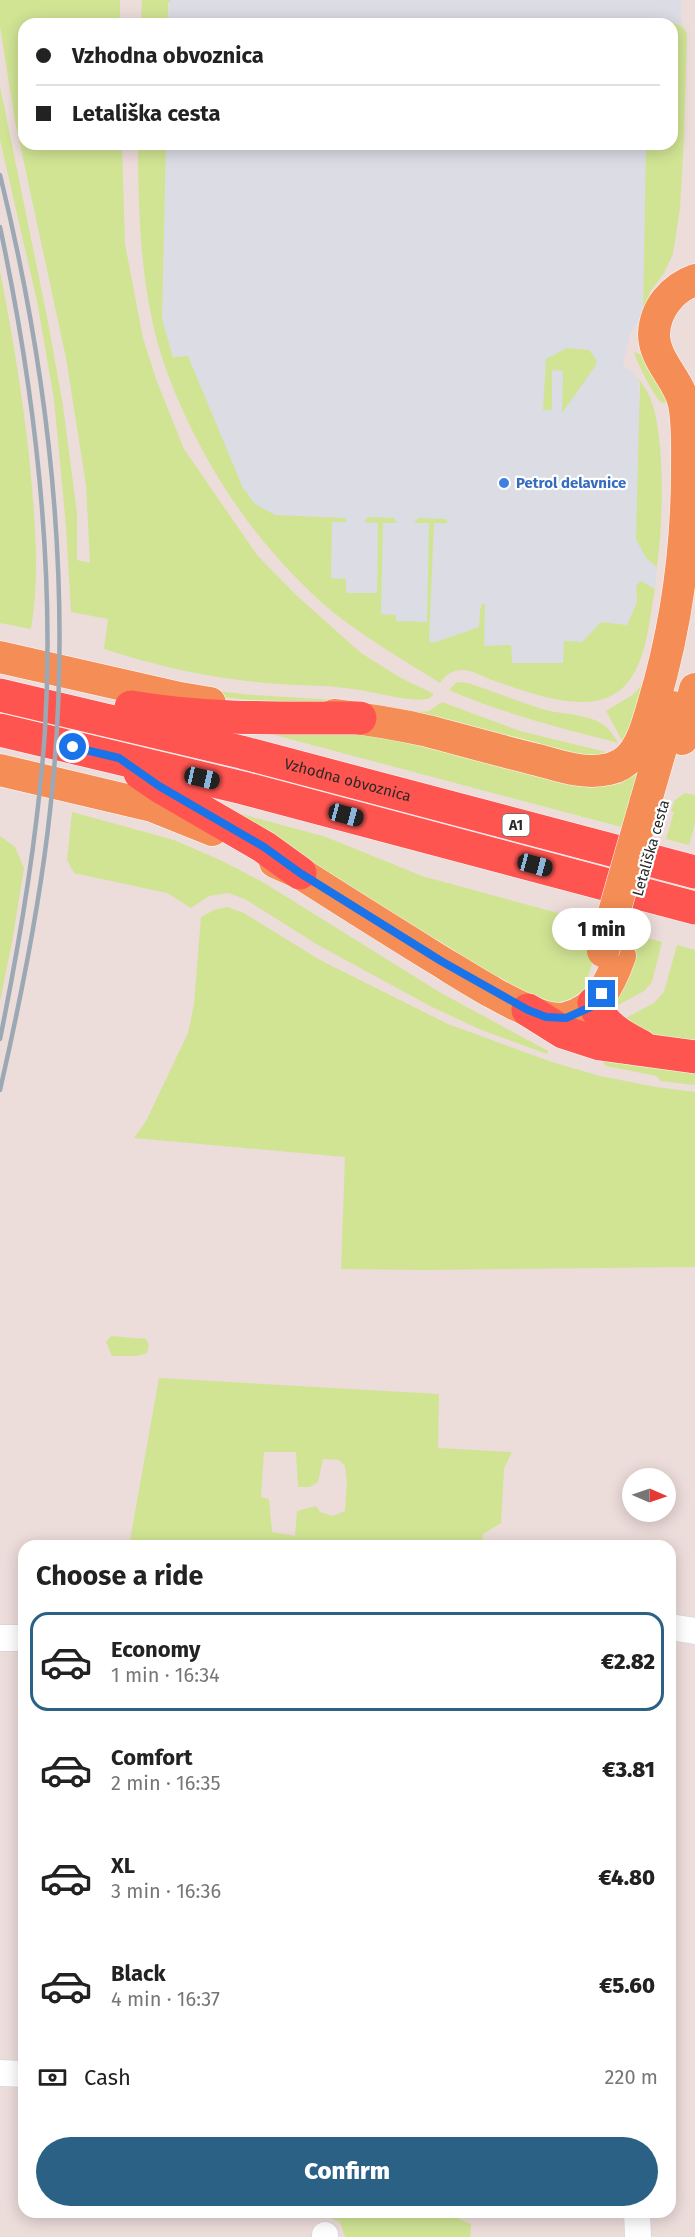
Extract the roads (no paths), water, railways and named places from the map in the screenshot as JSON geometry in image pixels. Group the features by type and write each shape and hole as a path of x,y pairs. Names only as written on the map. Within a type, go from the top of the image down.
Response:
{"highway":[{"path":"0,682 30,684 134,708 179,713 255,718 360,718"},
{"name":"Vzhodna obvoznica","path":"0,695 241,752 695,872"},
{"name":"A1","path":"0,730 377,823 695,908"},
{"path":"119,758 159,786 264,847 300,873"},
{"path":"594,1004 601,1017 613,1030 645,1049"},
{"path":"528,1010 564,1032 600,1044 695,1057"}],"main road":[{"path":"693,280 670,332 672,349 681,362 695,375"},
{"path":"0,657 180,698 227,705 290,709 399,724 570,768 597,771 615,767 631,756 644,734 659,685 672,624 684,549 686,519 685,411 678,387 657,350 654,333 657,317 666,301 678,288 693,280"},
{"name":"Letališka cesta","path":"594,1004 609,982 611,953 685,695 695,596"},
{"path":"672,624 685,695"},
{"path":"0,770 114,796 172,813 218,832 300,873 476,982 528,1010 546,1017 560,1018 583,1011 594,1004"}],"street":[{"path":"676,1628 695,1631"},
{"path":"0,1638 18,1638"},
{"path":"0,2073 18,2074"},
{"path":"637,2218 638,2237"}],"railway":[{"path":"0,175 18,253 45,411 58,571 59,651 57,731 46,846 29,951 0,1090"},
{"path":"0,227 32,414 39,477 47,603 47,667 42,769 22,923 0,1039"}],"place":[{"name":"Petrol delavnice","path":"504,483"}]}
